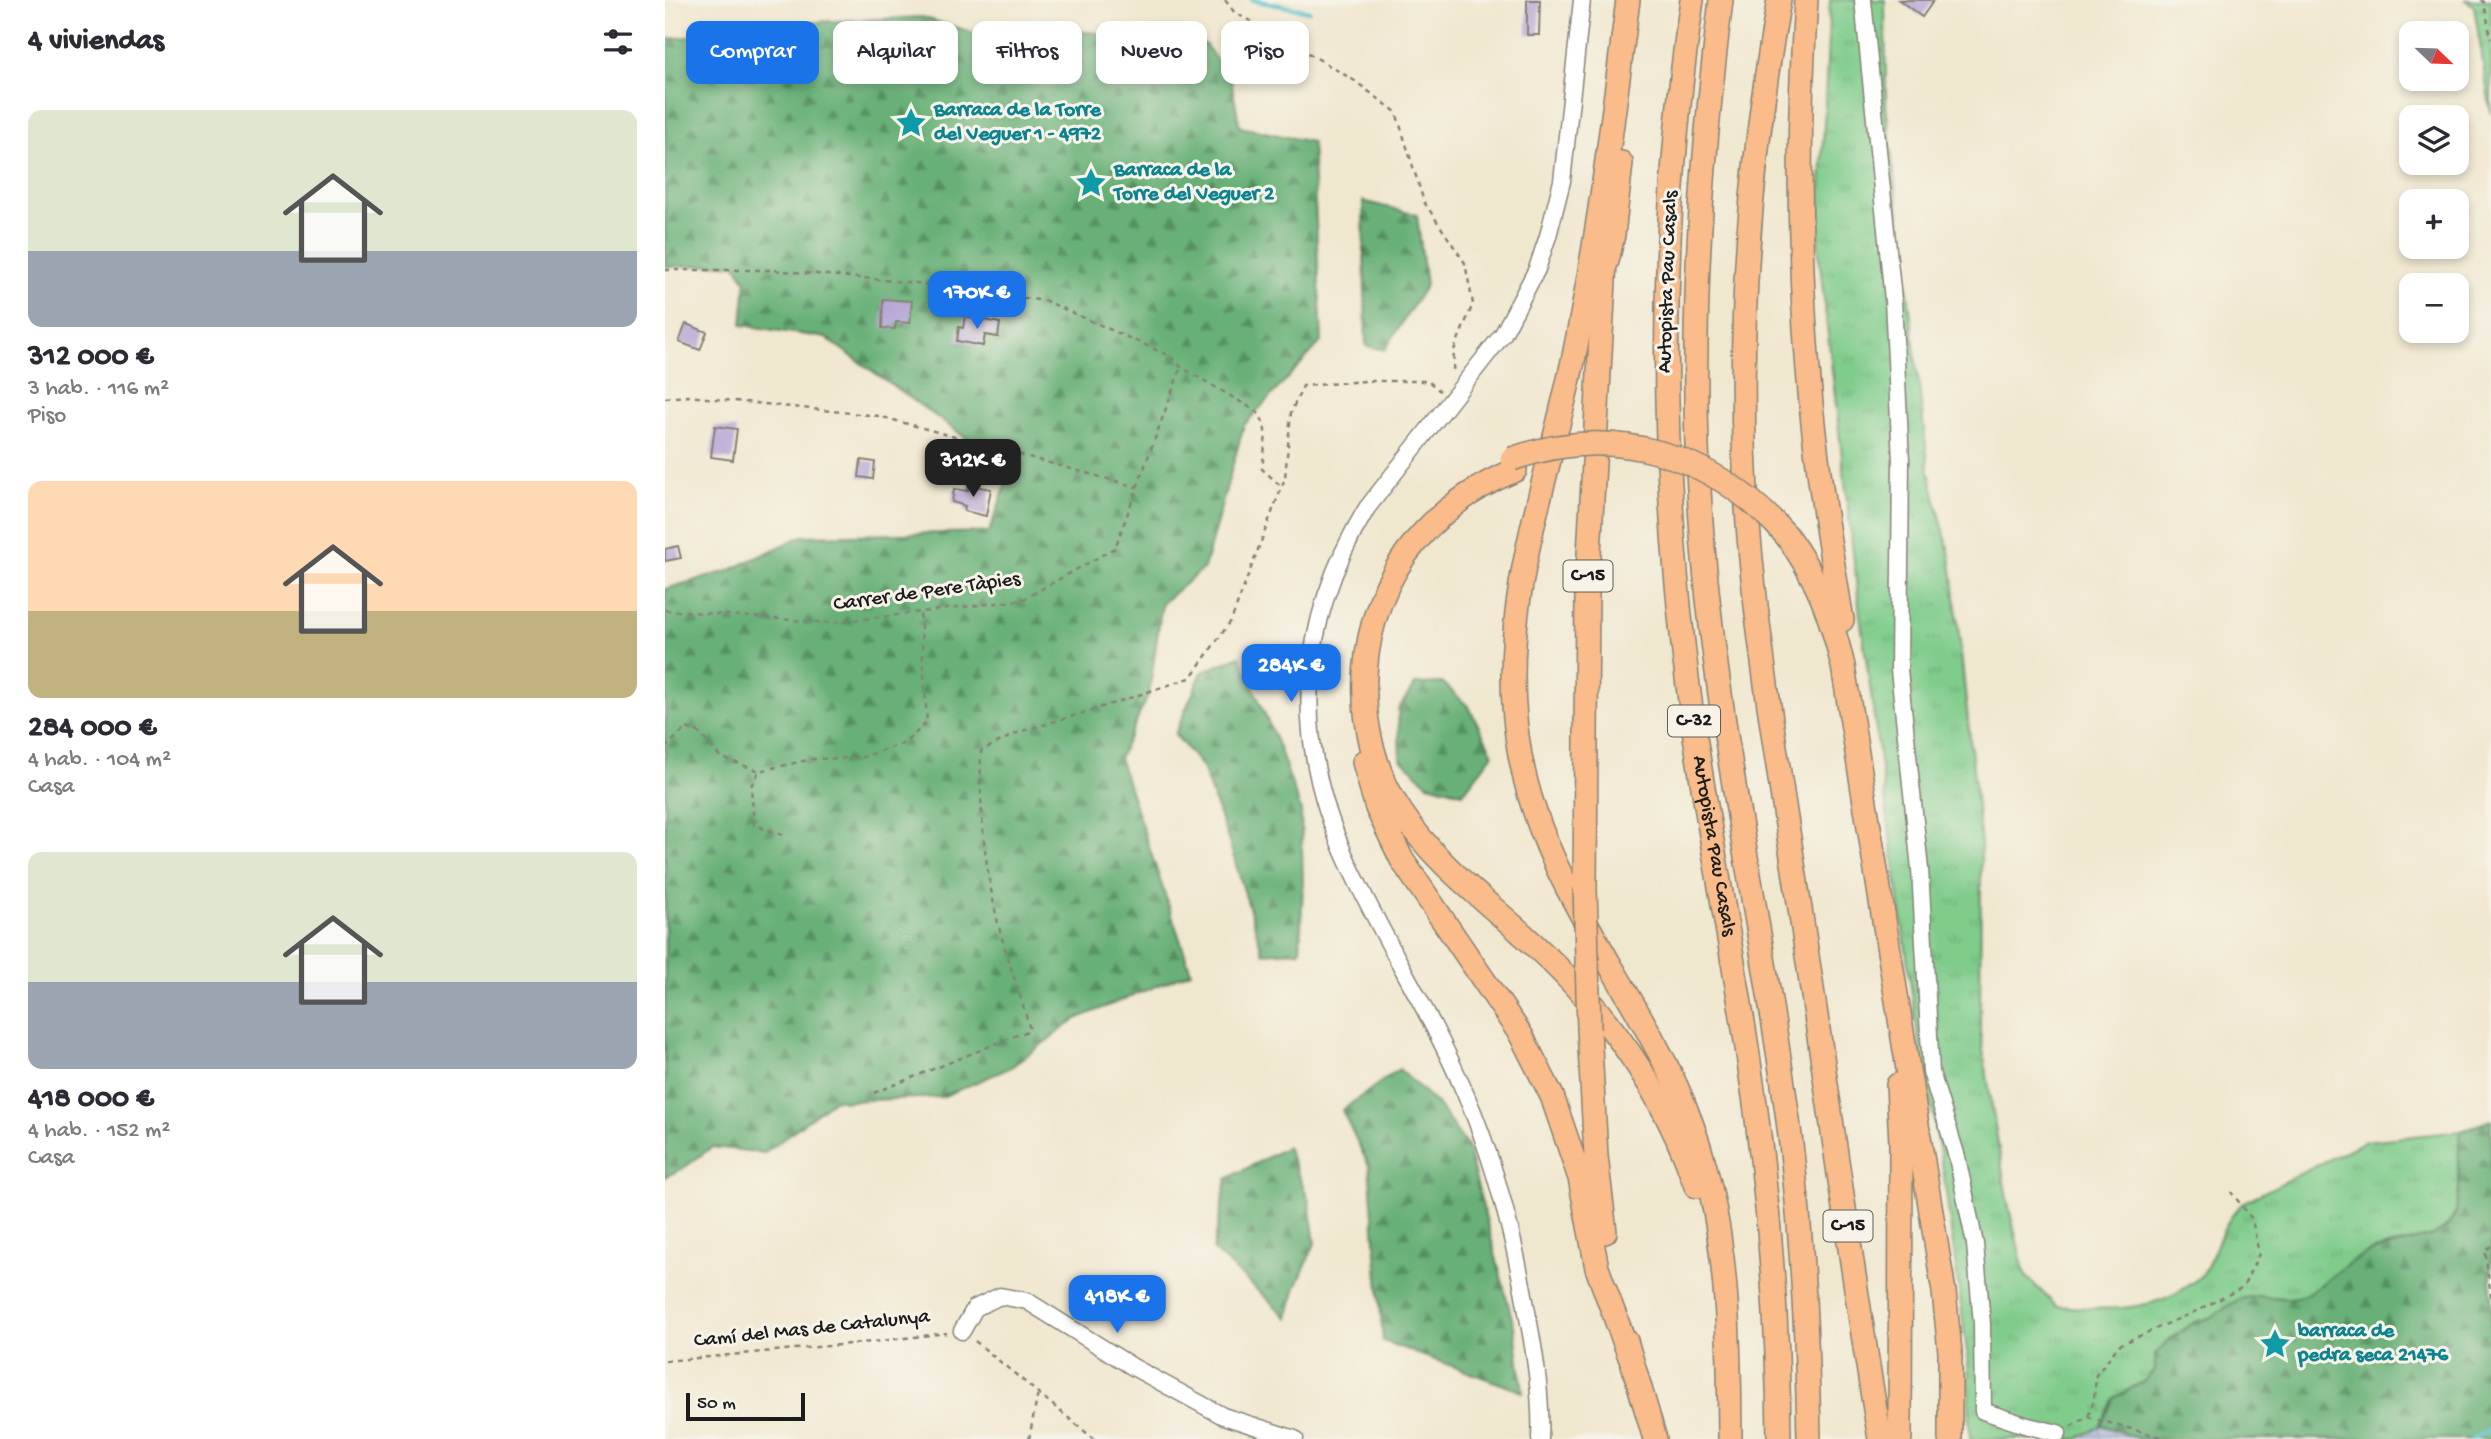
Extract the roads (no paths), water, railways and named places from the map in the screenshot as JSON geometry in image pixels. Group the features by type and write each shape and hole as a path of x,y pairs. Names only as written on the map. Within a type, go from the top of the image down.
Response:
{"highway":[{"name":"C-15","path":"1628,0 1609,154 1612,179 1605,234 1606,265 1587,591 1585,888 1589,1029 1602,1214 1630,1357 1655,1439"},
{"path":"1606,265 1613,235 1641,0"},
{"name":"Autopista Pau Casals","path":"1692,0 1678,113 1668,247 1665,328 1669,480 1684,656 1759,1130 1775,1292 1779,1439"},
{"name":"Autopista Pau Casals","path":"1721,0 1698,240 1696,347 1699,495 1723,709 1777,1042 1791,1150 1804,1285 1809,1439"},
{"path":"1807,0 1799,132 1800,225 1806,341 1817,458 1850,671 1863,786"},
{"name":"C-15","path":"1778,6 1761,114 1747,246 1743,366 1749,536 1771,712 1880,1439"},
{"path":"1609,154 1574,357 1533,522 1516,605 1512,668 1514,718 1528,790 1548,849 1600,952 1658,1048 1690,1119 1700,1150 1723,1248 1729,1324 1728,1439"},
{"path":"1630,1357 1597,1268 1580,1178 1552,1096 1521,1035 1422,891 1388,834 1370,786 1355,714 1354,676 1359,636 1377,583 1407,535 1447,496 1471,479 1514,464 1580,455 1623,456 1660,464 1695,477 1727,495 1802,557 1829,614 1843,666 1944,1292 1949,1352 1951,1439"},
{"path":"1514,464 1453,505 1415,542 1398,565 1386,588 1370,638 1364,688 1370,737 1388,790 1427,847 1571,981 1617,1033 1665,1109 1692,1175 1711,1254 1719,1314 1728,1439"},
{"path":"1783,539 1809,590 1826,639 1897,1066 1901,1143 1900,1439"}],"street":[{"path":"1540,1439 1536,1363 1524,1291 1509,1225 1489,1157 1466,1094 1436,1030 1349,866 1319,784 1312,749 1310,684 1313,649 1321,610 1348,539 1367,508 1503,334 1537,269 1562,181 1583,0"},
{"path":"1863,0 1893,300 1901,461 1899,670 1920,869 1931,1073 1957,1157 1975,1244 1982,1324 1983,1410 2028,1426 2058,1433"},
{"path":"962,1331 975,1308 1000,1296 1027,1301 1133,1367 1223,1416 1295,1439"}],"waterway":[{"path":"1252,0 1309,11"},
{"path":"2472,1439 2491,1430"}],"place":[{"name":"Barraca de la Torre del Veguer 1 - 4972","path":"911,123"},
{"name":"Barraca de la Torre del Veguer 2","path":"1091,183"},
{"name":"barraca de pedra seca 21476","path":"2275,1344"}]}
